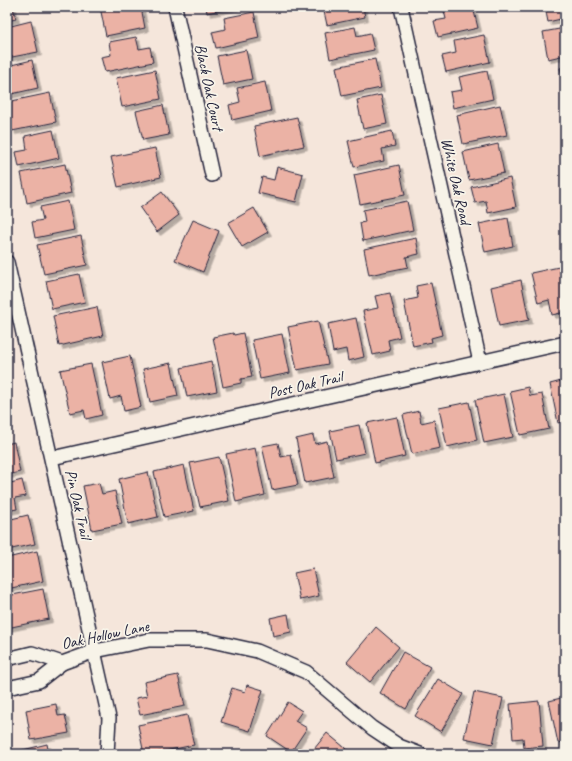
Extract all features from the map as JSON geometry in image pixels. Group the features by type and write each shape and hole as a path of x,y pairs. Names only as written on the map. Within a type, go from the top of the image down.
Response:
{"street":[{"name":"Black Oak Court","path":"175,7 212,175"},
{"name":"White Oak Road","path":"401,7 480,362"},
{"name":"Pin Oak Trail","path":"7,262 109,718 107,754"},
{"name":"Post Oak Trail","path":"52,458 565,343"},
{"name":"Oak Hollow Lane","path":"7,659 32,653 62,663 95,652 149,640 207,640 257,651 306,672 396,750 420,754"},
{"path":"7,688 39,681 62,663"}],"building":[{"path":"7,7 13,7 16,19 7,21"},
{"path":"100,7 141,7 145,28 106,36"},
{"path":"206,7 235,7 207,13"},
{"path":"323,7 363,7 365,17 327,25"},
{"path":"443,7 473,7 478,28 438,37 434,21 446,19"},
{"path":"545,7 565,7 565,18 548,22"},
{"path":"254,12 259,38 216,48 212,32 226,29 224,18"},
{"path":"31,21 38,52 7,58 7,27"},
{"path":"355,27 357,36 370,33 374,50 330,59 325,33"},
{"path":"565,28 565,55 548,59 543,32"},
{"path":"484,35 490,62 446,72 442,56 456,53 454,41"},
{"path":"136,37 139,49 150,47 153,62 105,72 101,57 111,55 109,42"},
{"path":"246,50 252,79 223,85 217,56"},
{"path":"375,59 381,88 342,96 336,67"},
{"path":"32,60 38,88 7,95 7,66"},
{"path":"565,67 565,89 560,68"},
{"path":"155,70 161,99 122,107 116,78"},
{"path":"487,71 493,99 453,108 450,92 462,90 459,77"},
{"path":"265,82 271,111 232,120 229,105 240,102 237,88"},
{"path":"50,93 56,122 12,131 7,102"},
{"path":"381,95 387,124 363,129 357,100"},
{"path":"163,105 169,135 143,140 136,111"},
{"path":"500,105 507,135 463,144 457,115"},
{"path":"297,117 304,146 260,156 254,126"},
{"path":"53,130 59,158 19,167 16,152 27,150 25,136"},
{"path":"392,131 395,146 382,149 384,161 354,167 348,141"},
{"path":"498,144 504,173 469,180 463,152"},
{"path":"155,148 161,177 118,187 111,157"},
{"path":"65,164 71,193 27,203 21,173"},
{"path":"399,165 405,195 360,204 354,175"},
{"path":"277,167 303,174 296,202 258,193 262,177 274,180"},
{"path":"510,178 516,207 488,213 486,201 475,203 471,187"},
{"path":"162,192 179,215 157,232 140,208"},
{"path":"68,201 74,230 35,238 32,222 43,220 40,207"},
{"path":"407,201 413,230 363,241 360,223 365,222 363,210"},
{"path":"254,208 268,232 242,247 228,223"},
{"path":"508,218 513,246 485,252 479,224"},
{"path":"193,220 219,231 203,272 175,260"},
{"path":"81,236 87,265 44,274 37,245"},
{"path":"416,238 419,254 406,257 408,267 369,275 364,249"},
{"path":"559,267 565,295 565,312 552,315 549,300 538,303 531,273"},
{"path":"79,274 85,302 52,309 46,281"},
{"path":"521,280 529,320 499,326 491,287"},
{"path":"431,283 442,335 431,338 432,342 413,346 404,301 418,298 416,286"},
{"path":"390,293 400,337 388,340 390,351 373,355 363,311 378,308 375,296"},
{"path":"97,307 103,336 59,346 53,316"},
{"path":"356,318 364,357 348,361 346,349 333,352 328,324"},
{"path":"318,321 328,364 297,370 288,327"},
{"path":"233,333 234,335 243,333 252,377 241,379 241,383 223,387 213,337"},
{"path":"282,334 290,373 260,379 252,340"},
{"path":"130,356 141,407 124,411 121,396 110,399 102,362"},
{"path":"211,361 217,391 187,397 181,368"},
{"path":"171,363 178,396 150,402 143,369"},
{"path":"91,364 102,415 86,419 84,410 70,413 60,370"},
{"path":"565,380 565,421 558,423 550,384"},
{"path":"528,387 530,396 542,394 549,429 520,435 510,391"},
{"path":"504,394 513,437 484,443 475,400"},
{"path":"469,402 477,440 447,447 439,408"},
{"path":"419,411 421,423 434,420 440,448 412,454 403,415"},
{"path":"397,417 405,456 375,463 367,423"},
{"path":"359,425 365,453 336,459 330,431"},
{"path":"313,435 315,444 327,441 334,477 305,483 296,439"},
{"path":"14,442 20,472 7,475 7,444"},
{"path":"278,443 281,457 291,455 298,485 272,490 262,446"},
{"path":"255,448 265,495 236,502 226,454"},
{"path":"219,457 229,501 200,507 190,463"},
{"path":"184,465 194,511 164,517 154,472"},
{"path":"148,472 158,517 128,524 119,479"},
{"path":"22,480 26,496 15,498 17,509 7,511 7,484"},
{"path":"99,483 102,494 115,491 122,524 92,530 83,486"},
{"path":"28,515 35,544 7,550 7,520"},
{"path":"37,551 43,581 7,589 7,558"},
{"path":"313,569 319,596 300,600 294,573"},
{"path":"43,589 49,619 7,628 7,596"},
{"path":"288,614 291,632 273,636 270,618"},
{"path":"376,627 399,647 370,682 347,662"},
{"path":"403,652 430,667 406,709 380,693"},
{"path":"178,675 185,706 140,715 136,698 147,696 144,682"},
{"path":"438,679 463,694 441,732 415,716"},
{"path":"247,685 263,690 250,731 221,722 232,688 245,692"},
{"path":"474,692 503,698 493,744 464,738"},
{"path":"565,697 565,742 558,743 549,701"},
{"path":"539,701 543,746 524,748 523,738 513,739 510,704"},
{"path":"288,702 302,711 295,721 307,728 291,752 267,736"},
{"path":"56,704 58,716 65,715 69,733 31,740 26,710"},
{"path":"187,715 194,745 144,754 138,725"},
{"path":"327,733 350,752 348,754 310,754"},
{"path":"47,744 49,754 7,754"}]}
